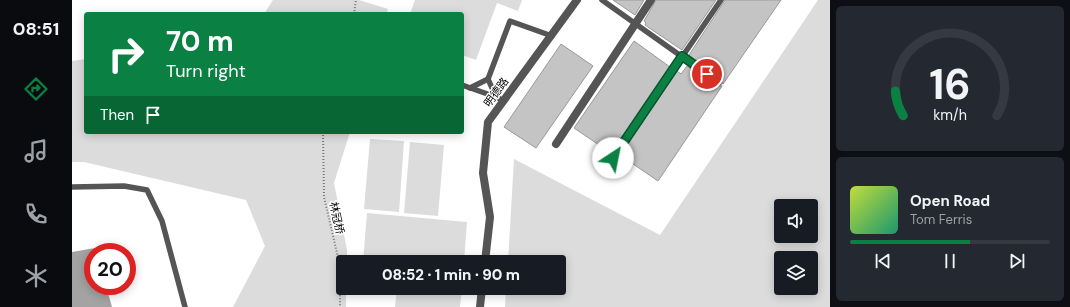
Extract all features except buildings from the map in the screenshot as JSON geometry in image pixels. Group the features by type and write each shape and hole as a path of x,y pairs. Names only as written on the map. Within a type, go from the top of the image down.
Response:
{"street":[{"name":"明德路","path":"486,255 490,217 483,173 488,122 500,99 552,36 577,0"},
{"path":"556,144 651,0"},
{"path":"480,307 481,295"}],"lane":[{"path":"602,0 719,83"},
{"path":"613,158 721,0"},
{"path":"470,88 488,79 510,21 552,36"},
{"path":"488,79 500,99"},
{"path":"464,86 500,99"},
{"path":"72,187 124,186 148,190 162,221 185,307"}],"path":[{"path":"354,12 356,0"},
{"name":"林冠桥","path":"322,134 324,197 340,266 340,307"}],"shaded area":[{"path":"273,0 359,0 388,9 387,12 265,12"},
{"path":"415,0 522,0 518,11 497,3 476,60 464,56 464,12 411,12"},
{"path":"818,0 830,0 830,307 505,307 506,295 566,295 566,255 508,255 514,159 660,235"},
{"path":"84,59 84,134 349,134 334,183 347,250 347,255 336,255 336,295 346,295 346,307 233,307 265,246 246,200 84,162 72,162 72,61"},
{"path":"370,139 404,141 399,212 364,209"},
{"path":"410,142 444,145 438,216 404,213"},
{"path":"367,213 467,222 465,255 364,255"},
{"path":"84,250 84,295 109,295 112,307 72,307 72,252"},
{"path":"396,295 461,295 460,307 395,307"}],"route":[{"path":"613,158 682,56 707,74"}]}
